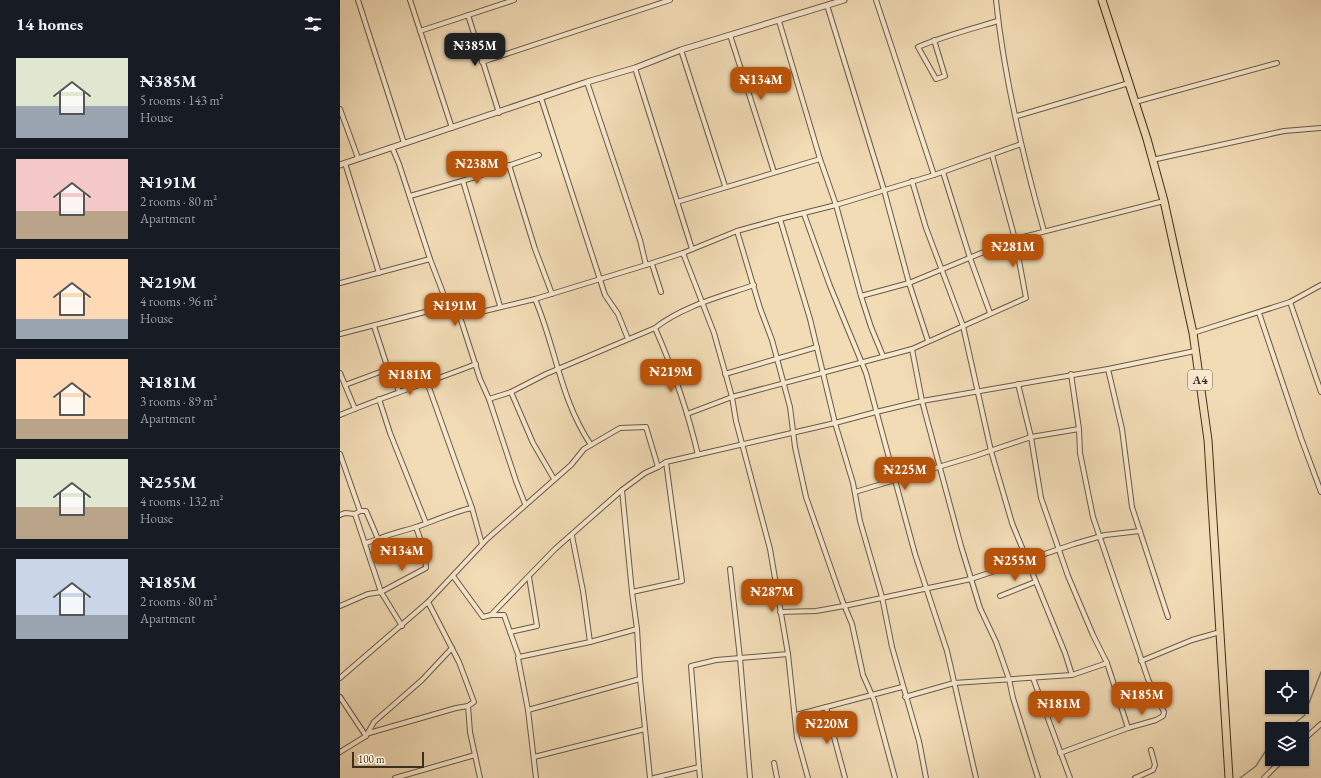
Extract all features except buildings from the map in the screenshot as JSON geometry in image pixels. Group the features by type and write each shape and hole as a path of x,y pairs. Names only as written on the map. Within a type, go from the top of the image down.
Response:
{"highway":[{"name":"A4","path":"1102,0 1135,102 1164,201 1193,333 1208,440 1229,775"}],"street":[{"path":"358,0 404,143"},
{"path":"410,0 452,128"},
{"path":"420,32 514,0"},
{"path":"482,62 670,0"},
{"path":"379,273 343,164 499,113 587,82 635,68 681,50 844,0"},
{"path":"876,0 934,175"},
{"path":"996,0 1009,85 1017,116 1021,144 1044,231"},
{"path":"827,5 884,190 928,341"},
{"path":"468,15 499,113"},
{"path":"779,21 820,159 836,205 861,296 871,327 883,356"},
{"path":"934,40 945,76 936,79 918,47 934,40 998,21"},
{"path":"730,35 774,172"},
{"path":"681,50 726,186"},
{"path":"1135,102 1277,63"},
{"path":"635,68 692,249"},
{"path":"587,82 640,240 646,265"},
{"path":"1017,116 1129,83"},
{"path":"541,98 605,295 618,314 628,339"},
{"path":"340,110 358,158"},
{"path":"1152,160 1284,131 1321,128"},
{"path":"460,317 500,306 535,299 652,264 737,231 836,205 934,175 1021,144"},
{"path":"392,147 410,196 430,259 448,306 460,317 516,482 525,504"},
{"path":"410,196 463,181 539,155"},
{"path":"687,414 732,397 912,349 1026,298 1027,294 1015,239 992,155"},
{"path":"677,202 726,186 820,159"},
{"path":"509,165 535,249 552,294"},
{"path":"943,172 970,258 990,313"},
{"path":"463,181 500,306"},
{"path":"912,181 941,269 963,326 976,391 991,451 1012,523 1035,582 1066,653 1072,675"},
{"path":"861,296 910,283 1015,239 1164,201"},
{"path":"804,214 830,286 862,363 894,480 926,588 947,651 976,778"},
{"path":"780,219 824,372 835,424 855,492 860,521 882,597 902,687 919,741 926,778"},
{"path":"737,231 776,358 782,384 790,406 795,448 806,497 844,606 852,624 863,675 871,694 895,778"},
{"path":"683,253 703,303 732,397 770,549 788,654 796,715 797,738 808,778"},
{"path":"340,283 430,259"},
{"path":"652,264 661,292"},
{"path":"1193,333 1290,302 1321,284"},
{"path":"489,399 511,392 557,369 655,328 666,319 703,303 754,285"},
{"path":"535,299 544,319 557,369 580,428 591,445"},
{"path":"1290,302 1321,392"},
{"path":"340,334 448,306"},
{"path":"1259,313 1301,438 1321,492"},
{"path":"374,326 388,369 399,391"},
{"path":"655,328 670,362 687,414 698,455"},
{"path":"725,374 817,347"},
{"path":"912,349 922,401 971,579 980,608 996,642 1009,679 1013,698 1038,778"},
{"path":"492,615 555,549 572,536 622,490 645,473 666,462 835,424 922,401 1108,369 1195,351"},
{"path":"340,415 379,398 476,364"},
{"path":"345,386 388,369"},
{"path":"1108,369 1122,429 1132,507 1168,617"},
{"path":"340,373 355,408"},
{"path":"1060,753 1128,728 1156,720 1163,716 1164,712 1148,679 1094,517 1080,453 1079,430 1072,374"},
{"path":"427,382 472,508 482,544"},
{"path":"1018,384 1031,437 1041,498 1059,550 1092,635 1107,663 1128,728"},
{"path":"511,392 533,443 554,479"},
{"path":"379,398 390,433 426,523"},
{"path":"340,678 428,602 482,544 525,504 571,465 584,449 620,428 646,427 658,467"},
{"path":"855,492 991,451 1031,437 1079,430"},
{"path":"340,454 342,467 360,511"},
{"path":"632,592 682,581 666,462"},
{"path":"622,490 637,629 640,679 650,778"},
{"path":"366,543 398,531 416,527 452,512 472,508"},
{"path":"340,515 345,513 355,514 360,511 366,511 378,539"},
{"path":"355,514 366,543 381,592 402,626"},
{"path":"340,606 368,594 381,592 426,568 425,553 416,527"},
{"path":"780,612 816,611 971,579 1100,537 1140,531"},
{"path":"572,536 590,642"},
{"path":"730,568 740,658 750,778"},
{"path":"453,576 483,617 504,615 519,657 528,710 536,778"},
{"path":"510,632 537,626 529,577"},
{"path":"1000,596 1035,582"},
{"path":"340,752 368,734 456,708 468,706 474,702 467,680 428,602"},
{"path":"519,657 590,642 637,629"},
{"path":"1142,661 1192,640 1220,632"},
{"path":"368,734 374,722 422,680 452,648"},
{"path":"700,778 691,666 716,660 788,654"},
{"path":"906,698 954,683 1072,675 1107,663"},
{"path":"1033,678 1070,778"},
{"path":"528,710 640,679"},
{"path":"796,715 902,687"},
{"path":"340,697 368,734"},
{"path":"468,706 480,778"},
{"path":"826,707 845,778"},
{"path":"1309,735 1321,724"},
{"path":"534,756 645,729"},
{"path":"1135,778 1153,770 1155,765 1151,750"},
{"path":"395,778 475,755"},
{"path":"774,763 777,778"},
{"path":"1264,778 1276,766"},
{"path":"654,778 699,767"}],"waterway":[{"path":"1296,722 1304,716 1321,672"},
{"path":"1240,778 1256,766 1265,752"}]}
